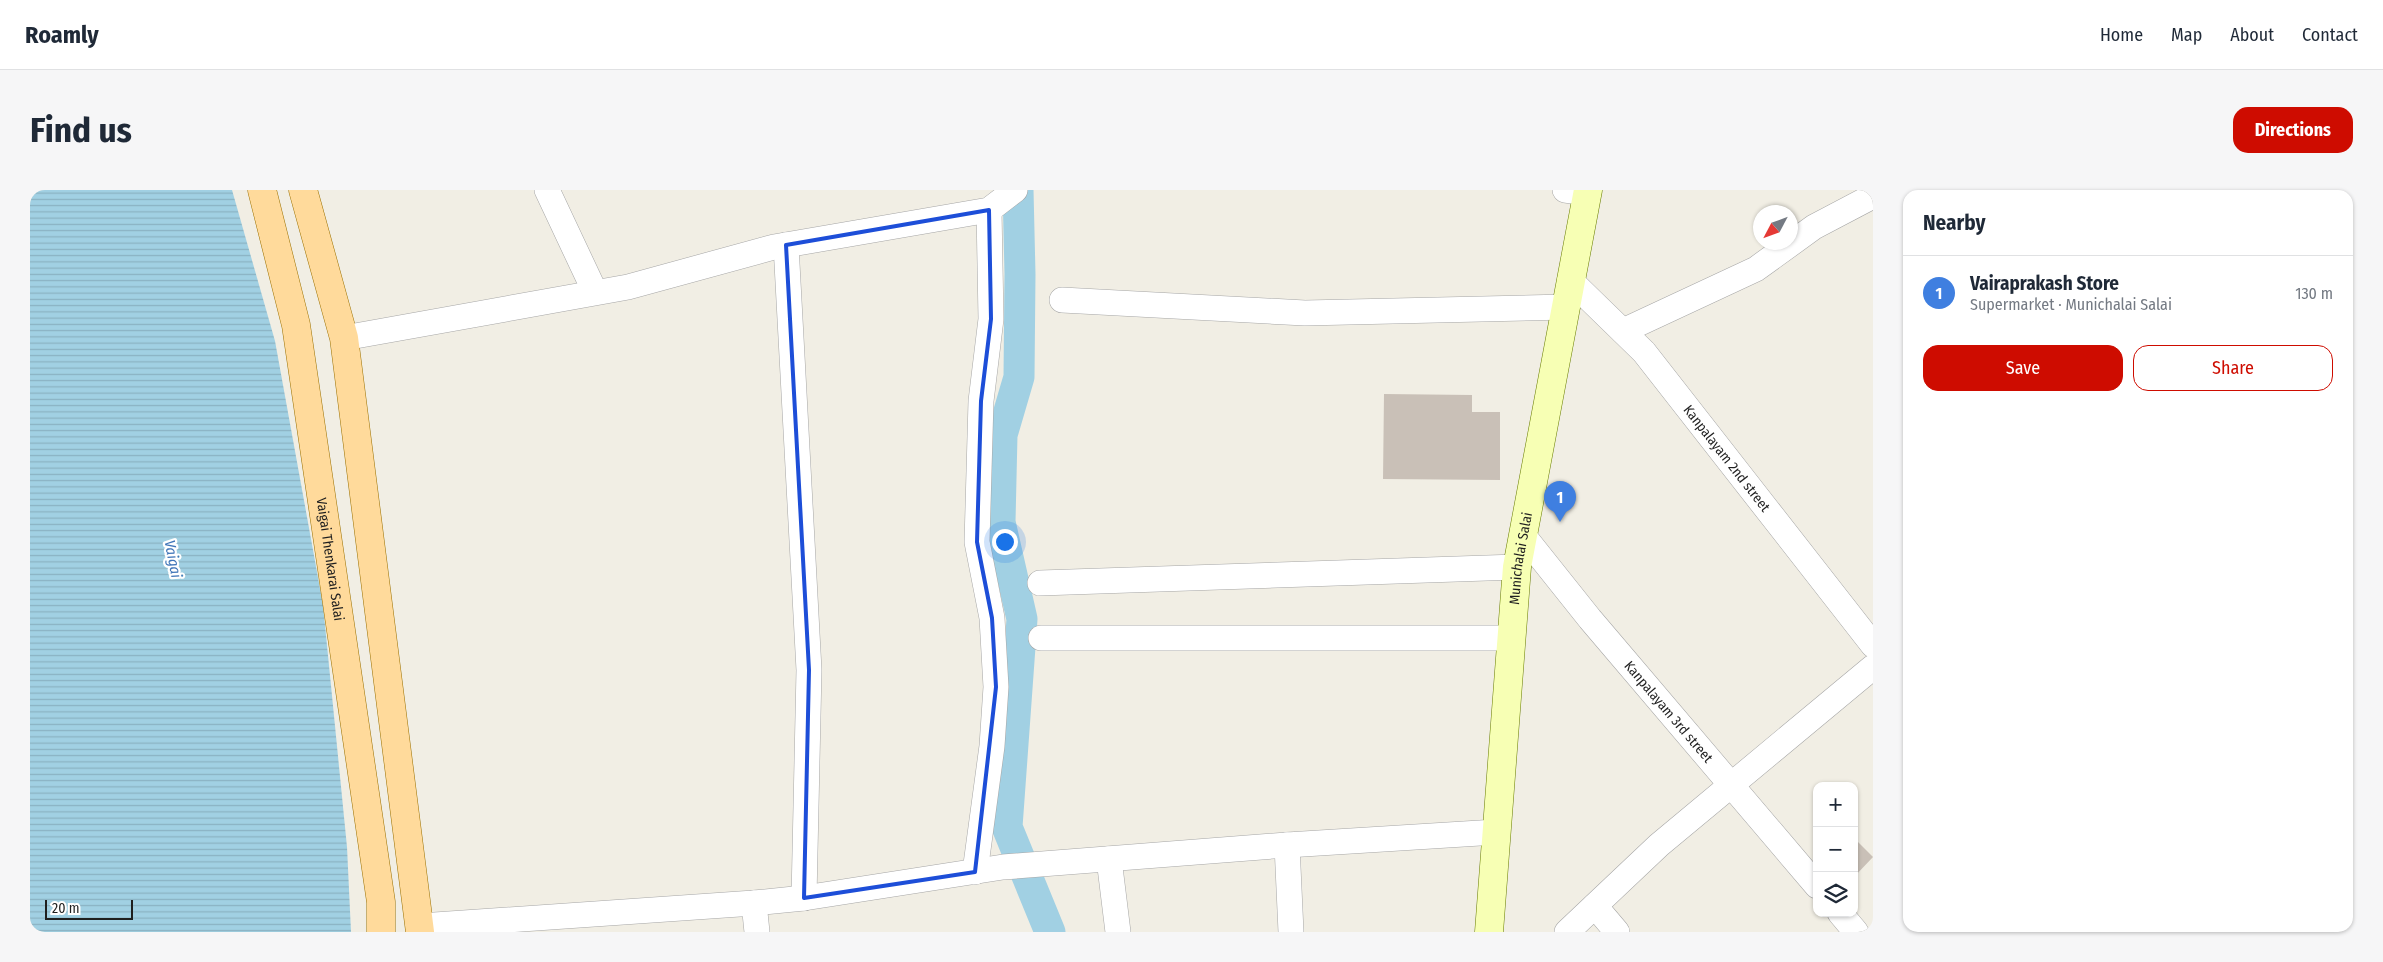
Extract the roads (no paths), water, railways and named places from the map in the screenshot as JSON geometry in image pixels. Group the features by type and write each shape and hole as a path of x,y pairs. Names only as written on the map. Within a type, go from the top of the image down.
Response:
{"main road":[{"name":"Vaigai Thenkarai Salai","path":"262,190 296,325 381,902 381,932"},
{"path":"303,190 344,338 420,929"},
{"name":"Munichalai Salai","path":"1489,932 1517,567 1566,307 1580,191"}],"street":[{"path":"547,190 595,292"},
{"path":"1623,331 1756,269 1814,227 1873,196"},
{"path":"344,338 628,287 786,245 1002,200 981,402 977,542 992,618 996,686 992,746 975,872"},
{"path":"786,245 809,670 804,898"},
{"name":"Kanpalayam 2nd street","path":"1570,280 1644,352 1873,645"},
{"path":"1062,300 1305,313 1566,307"},
{"name":"Kanpalayam 3rd street","path":"1523,535 1590,619 1813,881"},
{"path":"1040,583 1517,567"},
{"path":"1041,638 1511,638"},
{"path":"1567,932 1659,845 1873,667"},
{"path":"420,929 804,898 1041,864 1287,845 1496,832"},
{"path":"1287,845 1291,932"},
{"path":"1109,859 1118,932"},
{"path":"754,903 757,932"},
{"path":"1595,906 1617,932"},
{"path":"1843,917 1856,932"}],"water":[{"name":"Vaigai","path":"30,190 232,190 275,341 323,605 347,847 351,932 30,932"}],"waterway":[{"path":"1018,190 1020,274 1019,377 1002,435 1000,522 1022,619 1007,827 1050,932"}],"place":[{"name":"Vairaprakash Store","path":"1560,522"}]}
